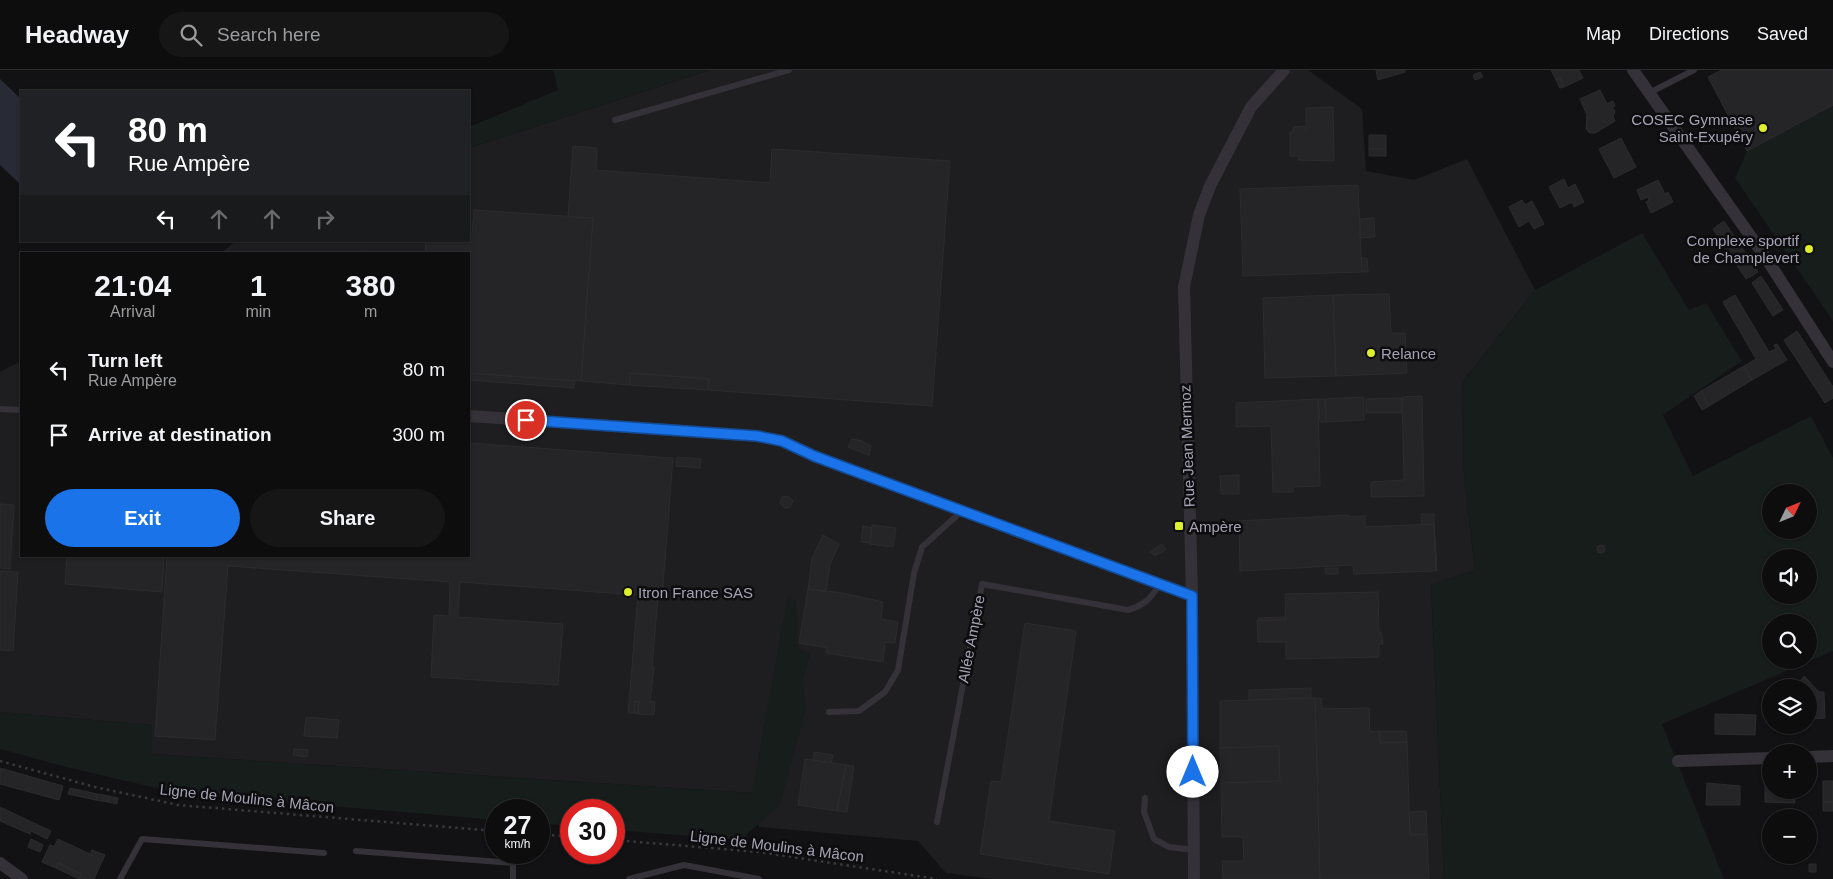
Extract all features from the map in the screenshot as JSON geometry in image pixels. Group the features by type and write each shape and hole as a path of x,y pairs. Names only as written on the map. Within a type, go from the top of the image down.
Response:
{"street":[{"name":"Rue Jean Mermoz","path":"1194,879 1192,596 1184,287 1199,215 1210,186 1251,107 1282,70"},
{"path":"1633,70 1766,258 1833,362"},
{"path":"470,416 757,436 782,441 962,511 1192,596"},
{"path":"1817,757 1833,756"},
{"path":"1678,761 1762,758"},
{"path":"0,863 22,879"}],"lane":[{"path":"614,120 789,70"},
{"path":"1649,93 1694,70"},
{"path":"0,409 20,410"},
{"path":"829,712 859,711 885,692 898,670 914,573 922,548 962,511"},
{"name":"Allée Ampère","path":"937,822 982,584 1128,610 1141,606 1146,602 1160,584"},
{"path":"1145,798 1144,812 1154,839 1169,847 1194,850"},
{"path":"120,879 142,839 324,853"},
{"path":"356,851 513,863 512,879"},
{"path":"629,879 684,865 759,879"}],"path":[{"name":"Ligne de Moulins à Mâcon","path":"0,761 95,787 178,805 485,830"},
{"name":"Ligne de Moulins à Mâcon","path":"625,841 759,852 937,879"}],"shaded area":[{"path":"553,70 710,70 470,148 470,127 558,90"},
{"path":"710,70 1308,70 1362,109 1366,171 1414,180 1467,159 1535,290 1462,383 1464,474 1475,570 1431,585 1444,879 992,879 946,873 918,841 759,827 752,793 151,754 151,725 0,712 0,372 20,362 20,557 470,557 470,252 222,252 235,242 470,242 470,148"},
{"name":"Complexe sportif de Champlevert","path":"1722,70 1833,70 1833,321 1735,178 1747,151 1708,77"},
{"path":"1642,233 1689,310 1706,303 1742,361 1663,415 1693,476 1811,416 1833,458 1833,651 1817,658 1817,614 1762,614 1762,669 1791,669 1767,679 1762,679 1762,681 1662,724 1724,879 1444,879 1431,584 1475,570 1464,474 1462,383 1535,290"},
{"path":"788,596 796,602 798,648 810,655 802,681 806,708 780,804 741,840 625,831 625,799 560,799 560,825 550,824 550,799 485,799 485,819 177,793 62,766 0,749 0,712 152,725 151,754 752,793"}],"water":[{"path":"0,79 20,98 19,183 0,165"}],"building":[{"path":"1376,70 1405,70 1405,72 1378,80"},
{"path":"1551,70 1579,70 1583,78 1564,87 1560,78 1556,80"},
{"name":"COSEC Gymnase Saint-Exupéry","path":"1722,70 1833,70 1833,105 1747,151 1708,77"},
{"path":"1480,72 1483,77 1475,80 1473,75"},
{"path":"1560,78 1564,87 1560,88 1556,80"},
{"path":"1600,90 1607,104 1613,101 1615,106 1612,107 1615,111 1613,117 1615,121 1595,133 1590,133 1586,129 1587,115 1580,99"},
{"path":"1333,107 1334,161 1298,160 1298,156 1290,156 1290,132 1293,132 1293,127 1304,126 1306,132 1306,108"},
{"path":"1369,135 1386,135 1386,149 1369,149"},
{"path":"1621,138 1636,167 1614,178 1599,149"},
{"path":"573,146 597,148 596,170 770,183 772,149 950,161 932,406 708,390 709,379 630,373 629,385 581,381 593,218 568,217"},
{"path":"1369,149 1386,149 1386,156 1369,156"},
{"path":"1564,179 1568,188 1575,184 1584,202 1574,207 1572,202 1560,208 1549,187"},
{"path":"1658,180 1665,194 1668,192 1673,202 1651,213 1646,202 1649,200 1648,197 1641,200 1637,190"},
{"path":"1358,185 1362,272 1243,276 1240,189"},
{"path":"1522,200 1525,205 1532,201 1544,224 1534,229 1529,221 1519,227 1509,207"},
{"path":"474,210 593,218 581,381 470,373 470,252 425,252 426,242 470,242 470,233 472,233"},
{"path":"1374,218 1375,237 1360,238 1360,219"},
{"path":"1724,221 1758,272 1746,279 1713,229"},
{"path":"1361,258 1367,258 1368,272 1362,272"},
{"path":"1761,276 1783,310 1773,316 1752,283"},
{"name":"Relance","path":"1389,294 1391,333 1405,333 1407,373 1336,376 1333,295"},
{"path":"1333,295 1336,376 1265,378 1263,298"},
{"path":"1735,295 1769,352 1776,349 1774,345 1777,344 1787,360 1752,380 1744,366 1756,359 1723,302"},
{"path":"1797,331 1833,387 1833,398 1825,403 1784,340"},
{"path":"1744,366 1752,380 1709,406 1701,391"},
{"path":"470,373 575,381 574,388 470,380"},
{"path":"630,373 709,379 708,390 629,385"},
{"path":"1701,391 1709,406 1702,410 1694,396"},
{"path":"1422,396 1424,496 1371,497 1371,482 1404,480 1402,397"},
{"path":"1364,397 1364,420 1326,422 1325,399"},
{"path":"1402,398 1402,413 1366,413 1366,399"},
{"path":"1318,399 1320,486 1293,487 1293,492 1273,492 1271,426 1236,427 1236,403"},
{"path":"1318,399 1325,399 1326,422 1320,422"},
{"path":"852,439 862,441 871,446 869,455 848,447"},
{"name":"Itron France SAS","path":"470,443 673,458 662,598 658,597 652,667 654,667 650,701 655,702 654,715 638,714 639,702 635,701 634,713 628,713 638,595 460,582 458,617 563,624 558,685 431,677 434,615 449,616 450,582 228,566 215,740 155,736 167,557 470,557"},
{"path":"677,457 701,459 700,468 676,466"},
{"path":"1239,475 1239,494 1221,494 1220,476"},
{"path":"788,496 793,501 790,507 785,508 780,503 782,497"},
{"path":"0,504 14,505 10,569 0,568"},
{"path":"1421,514 1434,514 1434,524 1422,525"},
{"path":"1349,515 1349,517 1365,516 1365,527 1434,524 1436,571 1354,574 1353,565 1240,571 1239,521"},
{"path":"1434,524 1437,571 1436,571"},
{"path":"872,525 896,528 893,547 870,544"},
{"path":"863,526 872,528 870,543 861,542"},
{"path":"823,535 839,544 830,565 826,592 808,589 812,559"},
{"path":"1161,544 1166,549 1155,556 1151,552"},
{"path":"1601,545 1605,549 1601,553 1597,549"},
{"path":"67,557 164,557 162,592 65,584"},
{"path":"1325,568 1338,568 1338,574 1325,574"},
{"path":"0,571 18,572 13,651 0,650"},
{"path":"808,589 843,593 883,602 881,619 898,622 895,643 885,642 883,662 826,653 827,648 799,643"},
{"path":"1378,592 1379,632 1381,632 1383,644 1379,644 1379,657 1286,659 1286,642 1258,642 1257,620 1286,620 1285,594"},
{"path":"1285,617 1286,620 1258,620 1258,618"},
{"path":"1025,623 1076,631 1049,821 1115,831 1109,874 980,854 991,781 1001,782"},
{"path":"1311,688 1311,698 1249,700 1249,690"},
{"path":"1817,690 1824,692 1825,718 1817,718"},
{"path":"1315,698 1320,879 1223,879 1222,861 1244,861 1243,837 1222,837 1221,783 1280,781 1279,746 1220,748 1220,701"},
{"path":"1315,698 1321,698 1322,709 1369,708 1370,732 1379,731 1380,743 1407,742 1410,835 1427,834 1429,879 1320,879"},
{"path":"635,701 639,702 638,714 634,713"},
{"path":"1715,714 1756,715 1755,735 1715,734"},
{"path":"306,717 339,720 337,738 304,736"},
{"path":"1379,731 1406,731 1407,742 1380,743"},
{"path":"1279,746 1280,781 1221,783 1220,748"},
{"path":"294,749 308,750 307,757 293,755"},
{"path":"814,752 833,755 831,763 813,760"},
{"path":"805,759 846,765 837,811 798,805"},
{"path":"846,765 854,766 847,812 837,811"},
{"path":"0,768 63,786 59,800 0,784"},
{"path":"1823,781 1833,781 1833,802 1823,802"},
{"path":"1707,783 1740,786 1740,805 1706,805"},
{"path":"70,788 97,794 96,800 68,794"},
{"path":"97,794 109,796 108,802 96,800"},
{"path":"109,796 118,798 117,804 108,802"},
{"path":"1765,799 1795,799 1795,803 1765,802"},
{"path":"1823,802 1833,802 1833,811 1823,811"},
{"path":"0,807 51,831 47,839 31,831 30,834 0,821"},
{"path":"1426,811 1427,834 1410,835 1409,812"},
{"path":"31,839 43,845 40,852 28,847"},
{"path":"58,839 90,854 92,850 105,855 94,879 79,879 81,874 58,863 56,868 42,862 50,845 54,847"},
{"path":"58,863 81,874 79,879 56,868"},
{"path":"1809,864 1816,864 1816,872 1809,872"}],"place":[{"name":"COSEC Gymnase Saint-Exupéry","path":"1763,128"},
{"name":"Complexe sportif de Champlevert","path":"1809,249"},
{"name":"Relance","path":"1371,353"},
{"name":"Ampère","path":"1179,526"},
{"name":"Itron France SAS","path":"628,592"}],"route":[{"path":"526,420 757,436 782,441 814,456 1192,596 1193,772"}]}
